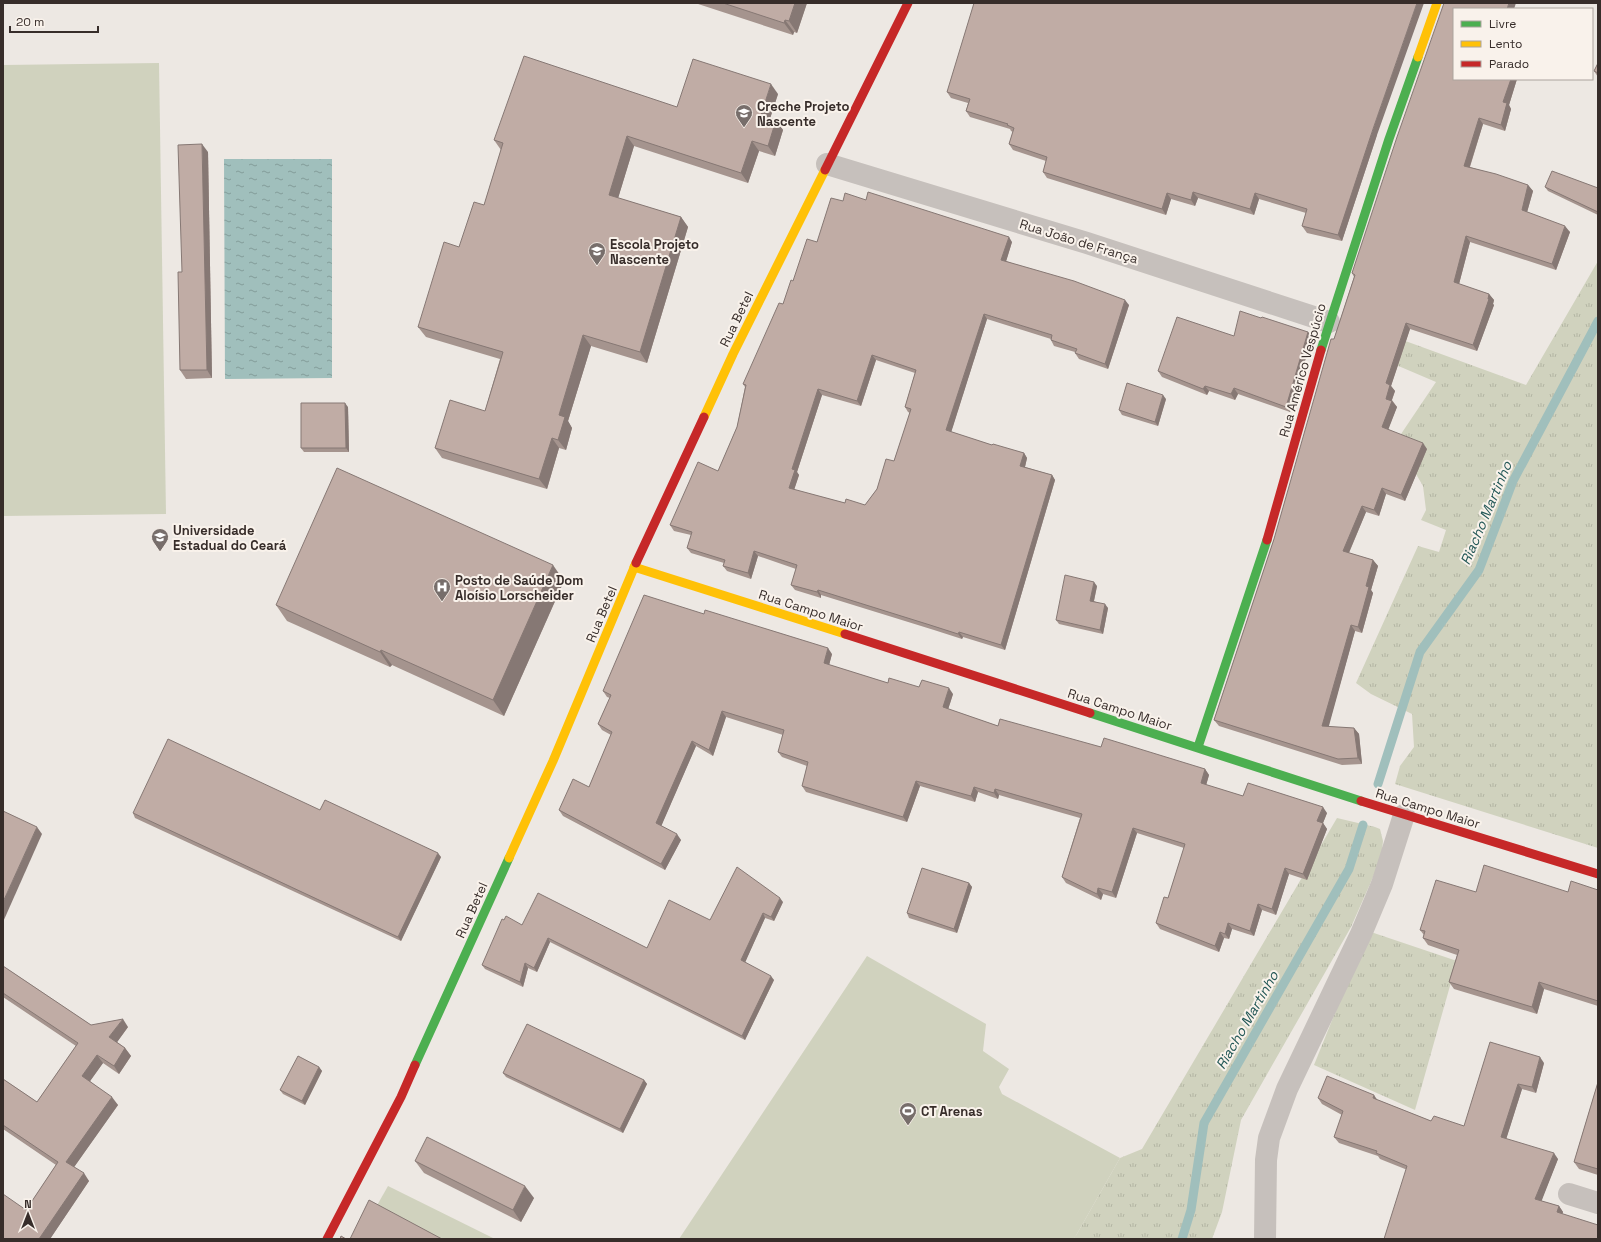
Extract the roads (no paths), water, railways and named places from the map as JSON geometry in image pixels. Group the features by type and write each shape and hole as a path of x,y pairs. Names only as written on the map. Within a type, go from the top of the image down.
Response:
{"street":[{"name":"Rua Betel","path":"327,1239 408,1082 553,761 634,568 733,354 908,3"},
{"name":"Rua Américo Vespúcio","path":"1198,747 1266,542 1329,322 1389,139 1437,3"},
{"name":"Rua João de França","path":"828,164 1087,243 1329,322"},
{"name":"Rua Campo Maior","path":"634,568 1198,747 1404,815 1598,874"},
{"path":"1265,1239 1266,1160 1269,1138 1287,1089 1357,941 1382,884 1404,815"},
{"path":"1569,1194 1598,1203"}],"water":[{"path":"224,159 332,159 332,378 225,379"}],"waterway":[{"name":"Riacho Martinho","path":"1378,784 1420,652 1479,570 1513,481 1598,321"},
{"name":"Riacho Martinho","path":"1182,1239 1191,1210 1204,1123 1349,869 1363,825"}],"place":[{"name":"Creche Projeto Nascente","path":"744,128"},
{"name":"Escola Projeto Nascente","path":"597,266"},
{"name":"Universidade Estadual do Ceará","path":"160,552"},
{"name":"Posto de Saúde Dom Aloísio Lorscheider","path":"442,602"},
{"name":"CT Arenas","path":"908,1126"}]}
